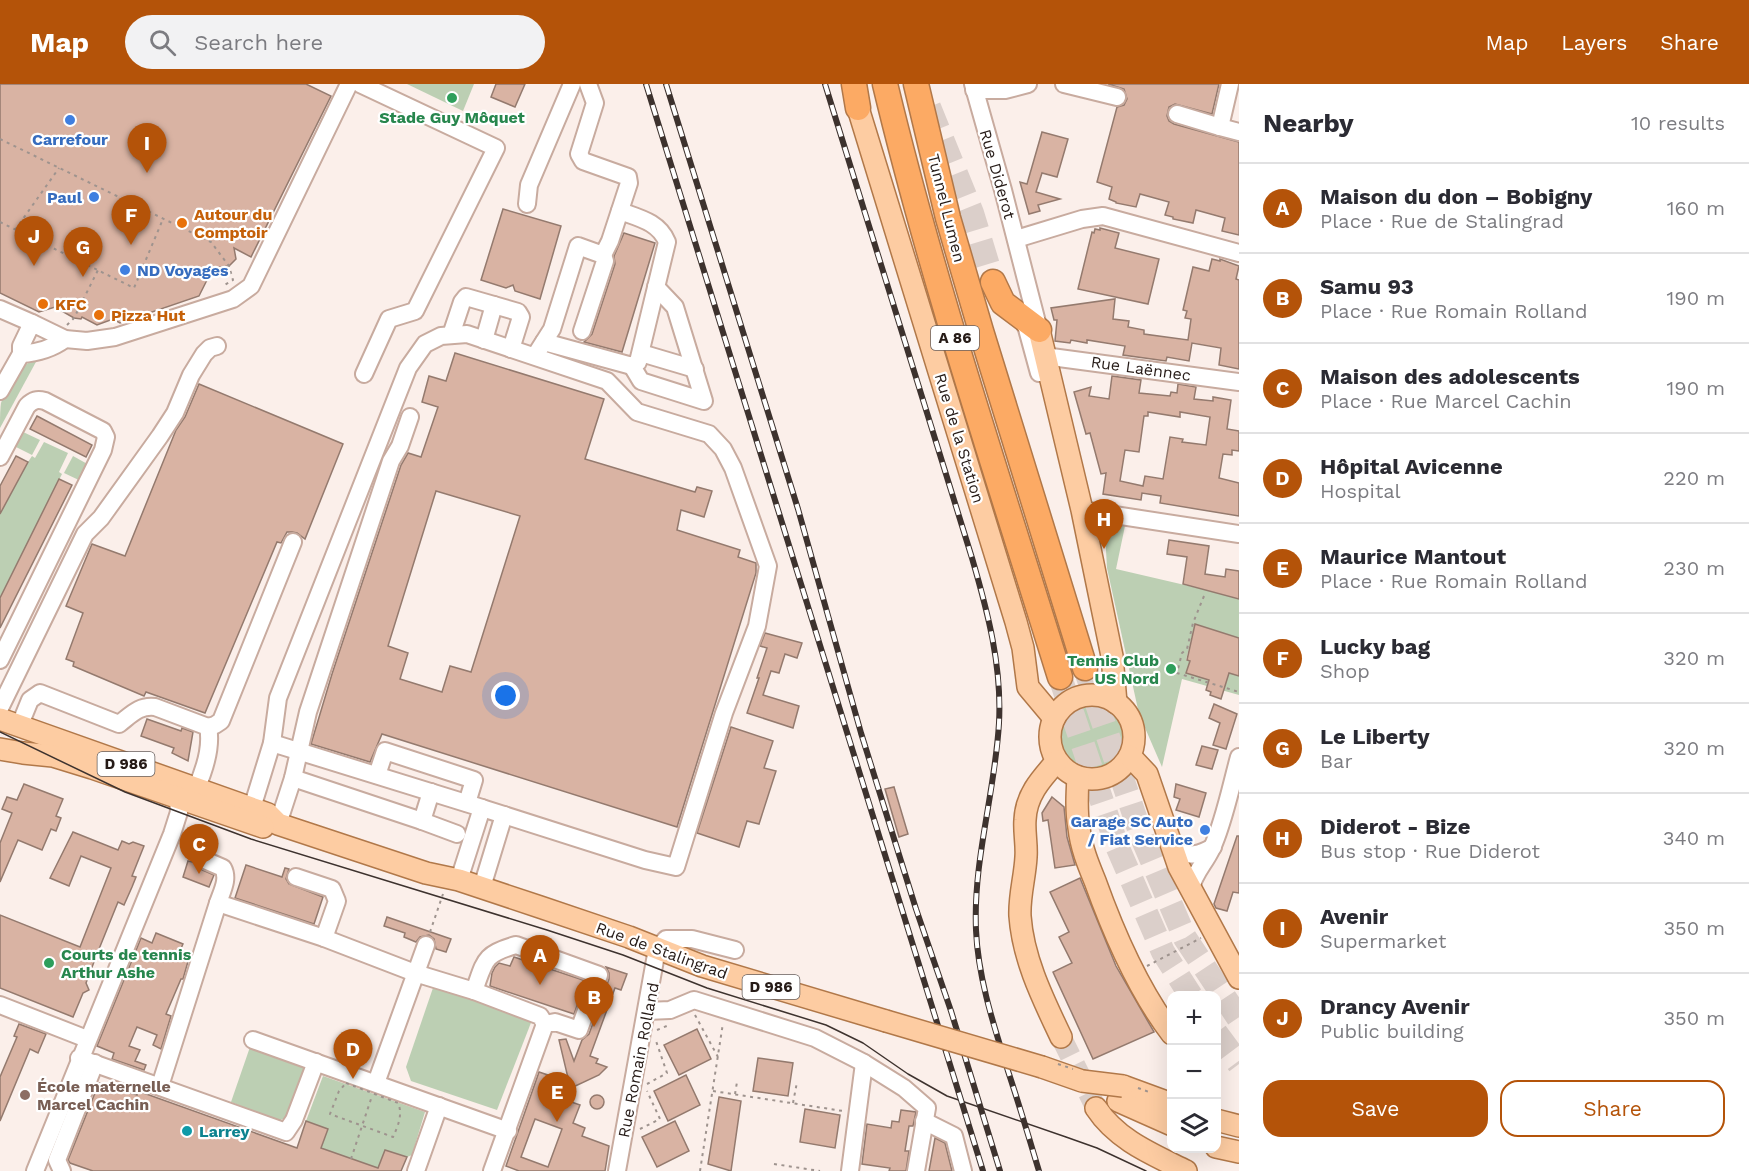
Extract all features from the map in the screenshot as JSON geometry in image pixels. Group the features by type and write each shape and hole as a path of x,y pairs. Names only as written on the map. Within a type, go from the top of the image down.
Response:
{"highway":[{"path":"853,84 858,108"},
{"name":"A 86","path":"885,84 933,268 1060,677"},
{"name":"Tunnel Lumen","path":"916,84 948,218 1085,668"},
{"path":"993,282 1004,303 1030,323"}],"main road":[{"name":"Rue de la Station","path":"858,108 1016,622 1023,648 1028,687 1054,718"},
{"name":"Rue Diderot","path":"1030,323 1044,356 1082,510 1112,664 1116,703"},
{"path":"1090,695 1103,681 1112,664"},
{"path":"1090,695 1108,698 1116,703 1131,721 1134,733 1134,744 1124,764 1108,776 1098,779 1078,777 1066,771 1056,761 1049,740 1054,718 1063,706 1076,698 1090,695"},
{"name":"Rue de Stalingrad","path":"10,723 182,789 264,828 278,824"},
{"name":"Rue de Stalingrad","path":"0,748 53,756 252,808 268,814 278,824 426,873 482,888 628,937 702,966 1042,1067 1121,1093 1167,1103"},
{"path":"1130,756 1147,774 1179,867 1239,978"},
{"path":"1056,761 1039,782 1027,804 1026,858 1020,910 1022,930 1031,967 1060,1037"},
{"path":"1078,777 1079,830 1092,873 1126,954 1158,1016 1167,1028"},
{"path":"1121,1093 1167,1093"},
{"name":"Rue de Stalingrad","path":"1121,1093 1167,1122"},
{"path":"1096,1108 1110,1127 1125,1139 1186,1171"},
{"path":"1221,1121 1239,1126"},
{"path":"1221,1148 1239,1152"}],"street":[{"path":"0,309 32,323 87,341 115,337 233,299 251,286 349,84"},
{"path":"360,84 496,148 415,311 389,319 364,374"},
{"path":"526,204 529,185 572,84"},
{"path":"582,331 605,261 603,255 610,241 629,183 628,177 584,161 579,154 595,103 588,84"},
{"path":"974,87 1005,90 1028,84"},
{"path":"1064,84 1117,97"},
{"path":"1220,127 1230,84"},
{"name":"Rue Diderot","path":"974,87 1022,263 1030,323 1027,329 1042,382 1054,392"},
{"path":"1177,114 1239,132"},
{"path":"620,211 650,222 663,232 667,242 636,359 641,381 704,401 675,307 656,287"},
{"path":"1016,239 1082,219 1103,216 1239,253"},
{"path":"535,357 552,329 578,246 603,255"},
{"name":"Rue Diderot","path":"1022,263 1030,323"},
{"path":"451,335 462,302 466,297 518,312 521,317 511,349"},
{"path":"484,340 494,305"},
{"path":"0,391 21,354 21,346 32,323"},
{"path":"21,354 58,344 64,334"},
{"path":"252,808 272,743 278,698 408,368 425,344 441,336 467,334 607,381 637,412 709,434 723,449 733,468 768,566 757,626 724,713 676,867 645,860 272,743"},
{"path":"544,342 695,369"},
{"path":"0,708 85,534 101,518 160,436 175,413 191,375 200,361 210,348 217,346"},
{"name":"Rue Laënnec","path":"1044,356 1239,382"},
{"path":"0,457 27,406 38,399 45,400 103,431 106,437 103,450 0,660"},
{"path":"278,824 293,778 308,712 387,471 400,446 410,417"},
{"path":"1082,510 1239,534"},
{"path":"10,723 30,700 40,693 119,724 136,710 146,706 155,707 208,727 221,721 293,542"},
{"path":"62,1171 57,1160 87,1060 87,1039 172,834 179,812 182,789 208,749 210,734 208,727"},
{"path":"377,775 385,751 474,780 475,806 469,845 453,879"},
{"path":"1190,890 1195,872 1204,864 1213,847 1239,758"},
{"path":"293,778 457,834"},
{"path":"422,821 431,792"},
{"path":"482,888 504,815"},
{"path":"1175,851 1194,856 1213,847"},
{"path":"160,1086 226,880 223,868 207,861"},
{"path":"296,877 332,889 337,901 324,938"},
{"path":"218,903 324,938 415,973 474,991 540,1016 544,1024 492,1171"},
{"path":"657,949 666,939 692,939 735,950"},
{"path":"374,1088 427,941"},
{"path":"474,991 484,964 495,951 516,945 599,975 579,1030 555,1022 544,1024"},
{"name":"Rue Romain Rolland","path":"617,1171 651,1011 657,949"},
{"path":"651,1011 670,1010 694,1000 815,1038 864,1063 904,1088 927,1108 916,1171"},
{"path":"0,1005 87,1039"},
{"path":"253,1041 316,1062 374,1088 439,1106 508,1131"},
{"path":"87,1060 286,1132 294,1120 316,1062"},
{"path":"35,1171 87,1060"},
{"path":"850,1171 864,1063"},
{"path":"416,1171 439,1106"},
{"path":"924,1121 954,1137 963,1171"}],"path":[{"path":"0,139 211,242 229,266"},
{"path":"15,230 59,168"},
{"path":"0,222 134,288 163,219"},
{"path":"64,334 98,270"},
{"path":"1204,596 1186,649 1182,653 1177,673 1239,693"},
{"path":"427,941 453,879"},
{"path":"1148,966 1207,935"},
{"path":"689,1002 718,1057"},
{"path":"700,1171 725,1010"},
{"path":"623,1136 660,1119 644,1085 667,1073 654,1036 651,1011"},
{"path":"735,1094 737,1082"},
{"path":"794,1103 796,1082"},
{"path":"346,1083 374,1088 398,1103 400,1107 398,1125 393,1137 330,1114 339,1091 346,1083"},
{"path":"351,1159 374,1088"},
{"path":"712,1091 858,1113"},
{"path":"774,1164 820,1171"}],"green space":[{"name":"Stade Guy Môquet","path":"407,84 474,84 463,111"},
{"path":"37,360 0,428 1,403 6,390 19,370"},
{"path":"21,431 40,440 32,455 14,446"},
{"path":"44,442 68,453 59,472 62,474 0,598 0,514 28,462 32,456 35,458"},
{"path":"73,456 91,466 83,482 64,473"},
{"name":"Tennis Club US Nord","path":"1107,523 1125,526 1116,569 1239,599 1239,638 1195,624 1186,660 1239,676 1239,695 1182,679 1162,767 1139,714 1107,568 1103,528"},
{"path":"1092,705 1104,708 1115,715 1122,726 1125,738 1122,750 1115,761 1104,768 1092,771 1080,768 1069,761 1062,750 1059,738 1062,726 1069,715 1080,708"},
{"path":"435,982 534,1015 497,1110 411,1081 406,1067"},
{"path":"250,1047 305,1068 288,1117 278,1121 231,1102"},
{"path":"323,1076 425,1112 412,1155 407,1157 385,1150 378,1168 321,1148 328,1129 306,1121"}],"building":[{"path":"0,84 306,84 331,96 251,257 234,248 236,259 229,266 213,268 199,296 120,323 113,319 97,325 82,317 81,319 74,318 55,307 39,312 0,293"},
{"path":"496,84 525,84 515,107 491,97"},
{"path":"1108,84 1219,84 1212,114 1175,104 1169,107 1167,116 1174,124 1239,142 1239,235 1222,231 1225,218 1196,210 1193,223 1173,219 1165,215 1169,202 1140,194 1136,207 1116,203 1109,199 1112,187 1097,182 1117,107 1124,105 1127,99 1124,89"},
{"path":"1042,132 1068,139 1057,177 1042,173 1036,192 1060,199 1038,205 1040,211 1029,214 1020,182 1027,184"},
{"path":"503,209 561,226 540,299 515,291 513,285 506,288 481,280"},
{"path":"1100,228 1119,233 1115,248 1159,259 1148,304 1078,289 1092,232"},
{"path":"624,233 655,243 622,352 584,342 592,334 615,264 614,256"},
{"path":"1212,259 1220,261 1220,259 1239,266 1236,279 1239,280 1239,369 1219,365 1221,348 1192,343 1189,361 1167,357 1166,361 1123,355 1125,346 1087,340 1087,343 1071,340 1070,343 1055,341 1057,320 1054,320 1051,308 1115,299 1113,319 1129,321 1128,327 1144,330 1144,334 1188,340 1191,319 1185,318 1187,311 1183,310 1193,267 1209,271"},
{"path":"455,353 604,399 585,459 695,492 697,487 712,491 704,517 681,510 677,530 740,550 738,557 756,563 756,573 677,827 382,734 370,762 311,744 401,465 408,453 421,457 438,407 422,402 429,376 446,381","holes":["436,491 520,516 471,672 450,666 442,692 400,679 408,653 388,646"]},
{"path":"1112,376 1141,380 1139,393 1170,396 1171,392 1177,393 1178,384 1196,387 1194,399 1213,401 1213,397 1231,400 1227,429 1239,431 1239,451 1232,450 1232,455 1223,454 1219,478 1239,483 1239,516 1160,503 1161,496 1142,493 1141,500 1103,494 1106,473 1101,474 1090,433 1086,434 1074,392 1091,387 1089,396 1109,399","holes":["1148,412 1180,417 1180,412 1210,417 1206,445 1182,442 1183,439 1170,437 1163,479 1145,476 1143,486 1120,481 1125,450 1139,452 1144,416 1148,416"]},
{"path":"199,384 343,444 305,539 297,533 287,532 281,543 277,542 205,713 146,692 144,696 73,666 74,662 66,659 83,613 66,606 92,544 125,556 176,430 185,417"},
{"path":"37,416 92,445 86,457 30,429"},
{"path":"16,456 28,462 0,514 0,486"},
{"path":"59,479 72,485 0,628 0,598"},
{"path":"1169,540 1209,546 1205,574 1225,577 1226,569 1239,571 1239,599 1183,584 1187,557 1167,554"},
{"path":"1195,624 1239,638 1239,676 1229,673 1221,699 1210,695 1211,692 1206,690 1209,680 1186,673"},
{"path":"765,633 802,643 797,658 785,654 779,673 771,671 763,695 799,706 793,728 747,713 767,648 760,646"},
{"path":"1214,704 1237,714 1226,749 1213,745 1220,723 1209,718"},
{"path":"147,719 181,731 182,728 193,732 188,761 172,753 174,748 141,736"},
{"path":"731,727 773,741 764,768 776,771 759,824 747,821 739,847 697,833"},
{"path":"1202,746 1218,750 1212,769 1196,765"},
{"path":"24,784 63,799 56,816 61,818 56,831 51,829 42,850 18,840 0,882 0,843 12,813 2,809 7,797 17,800"},
{"path":"1176,784 1206,793 1199,817 1176,810 1180,799 1174,797"},
{"path":"894,787 908,834 899,837 885,789"},
{"path":"1052,797 1064,807 1067,837 1075,865 1055,868 1048,820 1043,821 1042,813"},
{"path":"73,832 118,850 122,841 144,846 132,876 136,877 132,887 124,905 118,902 86,983 89,990 83,993 73,1017 0,988 0,915 80,947 111,868 81,856 69,886 50,878"},
{"path":"1237,836 1239,836 1239,893 1233,892 1227,911 1216,908 1214,904"},
{"path":"188,861 197,863 202,870 214,875 209,887 183,877"},
{"path":"246,865 282,877 285,868 289,869 286,879 289,884 323,897 314,924 235,898"},
{"path":"1080,878 1116,966 1154,1032 1093,1059 1053,972 1072,963 1059,937 1069,932 1050,892"},
{"path":"387,917 451,939 446,952 436,949 434,939 429,935 420,937 416,942 404,937 405,933 384,926"},
{"path":"156,933 183,944 179,953 189,958 183,979 166,1014 171,1016 161,1049 153,1045 157,1035 137,1027 129,1046 140,1050 135,1061 146,1065 144,1070 112,1059 114,1053 97,1046 141,938 152,943"},
{"path":"514,957 586,981 574,1014 490,986 495,967 499,963 510,966"},
{"path":"606,967 627,974 621,990 615,988 590,1056 598,1059 596,1063 607,1067 599,1075 554,1096 580,1105 573,1123 585,1128 582,1136 609,1146 605,1171 519,1171 506,1166 539,1072 569,1082 559,1040 566,1039 574,1061 582,1040 589,1034 609,979","holes":["535,1119 562,1129 548,1167 521,1157"]},
{"path":"19,1024 46,1034 38,1053 30,1049 0,1121 0,1077 17,1037 14,1036"},
{"path":"697,1029 711,1059 679,1075 664,1045"},
{"path":"758,1058 793,1063 788,1096 753,1091"},
{"path":"686,1075 700,1105 668,1121 654,1091"},
{"name":"Larrey","path":"99,1083 137,1095 138,1091 297,1148 306,1121 328,1129 321,1148 378,1168 385,1150 407,1157 401,1171 93,1171 70,1163 68,1160"},
{"path":"597,1095 602,1097 604,1102 602,1107 597,1109 592,1107 590,1102 592,1097"},
{"path":"719,1097 741,1101 731,1171 708,1164"},
{"path":"805,1109 840,1115 835,1148 800,1142"},
{"path":"901,1110 916,1112 913,1126 909,1126 905,1151 909,1151 906,1171 889,1171 890,1168 862,1164 867,1124 891,1128 892,1121 899,1122"},
{"path":"675,1121 689,1151 657,1167 642,1137"},
{"path":"935,1138 945,1143 952,1171 929,1171"}],"tunnel":[{"path":"929,107 972,213 993,282"},
{"path":"1085,668 1141,835 1185,938 1239,1019"},
{"path":"1060,677 1117,846 1163,952 1188,991"},
{"path":"1061,1037 1096,1108"},
{"path":"1221,1040 1239,1064"}],"tram line":[{"path":"0,732 125,792 251,839 547,930 623,955 707,988 826,1025 863,1043 908,1074 947,1096 1097,1148 1146,1171"}],"railway":[{"path":"646,84 983,1171"},
{"path":"666,84 798,509 861,733 1000,1171"},
{"path":"825,84 972,558 993,640 998,681 999,723 978,878 977,948 992,1019 1039,1171"}],"place":[{"name":"Stade Guy Môquet","path":"452,98"},
{"name":"Carrefour","path":"70,120"},
{"name":"Avenir","path":"147,173"},
{"name":"Paul","path":"94,197"},
{"name":"Autour du Comptoir","path":"182,223"},
{"name":"Lucky bag","path":"131,245"},
{"name":"Drancy Avenir","path":"34,266"},
{"name":"ND Voyages","path":"125,270"},
{"name":"Le Liberty","path":"83,277"},
{"name":"KFC","path":"43,304"},
{"name":"Pizza Hut","path":"99,315"},
{"name":"Diderot - Bize","path":"1104,549"},
{"name":"Tennis Club US Nord","path":"1171,669"},
{"name":"Garage SC Auto / Fiat Service","path":"1205,830"},
{"name":"Maison des adolescents","path":"199,874"},
{"name":"Courts de tennis Arthur Ashe","path":"49,963"},
{"name":"Maison du don – Bobigny","path":"540,985"},
{"name":"Samu 93","path":"594,1027"},
{"name":"Hôpital Avicenne","path":"353,1079"},
{"name":"École maternelle Marcel Cachin","path":"25,1095"},
{"name":"Maurice Mantout","path":"557,1122"},
{"name":"Larrey","path":"187,1131"}]}
